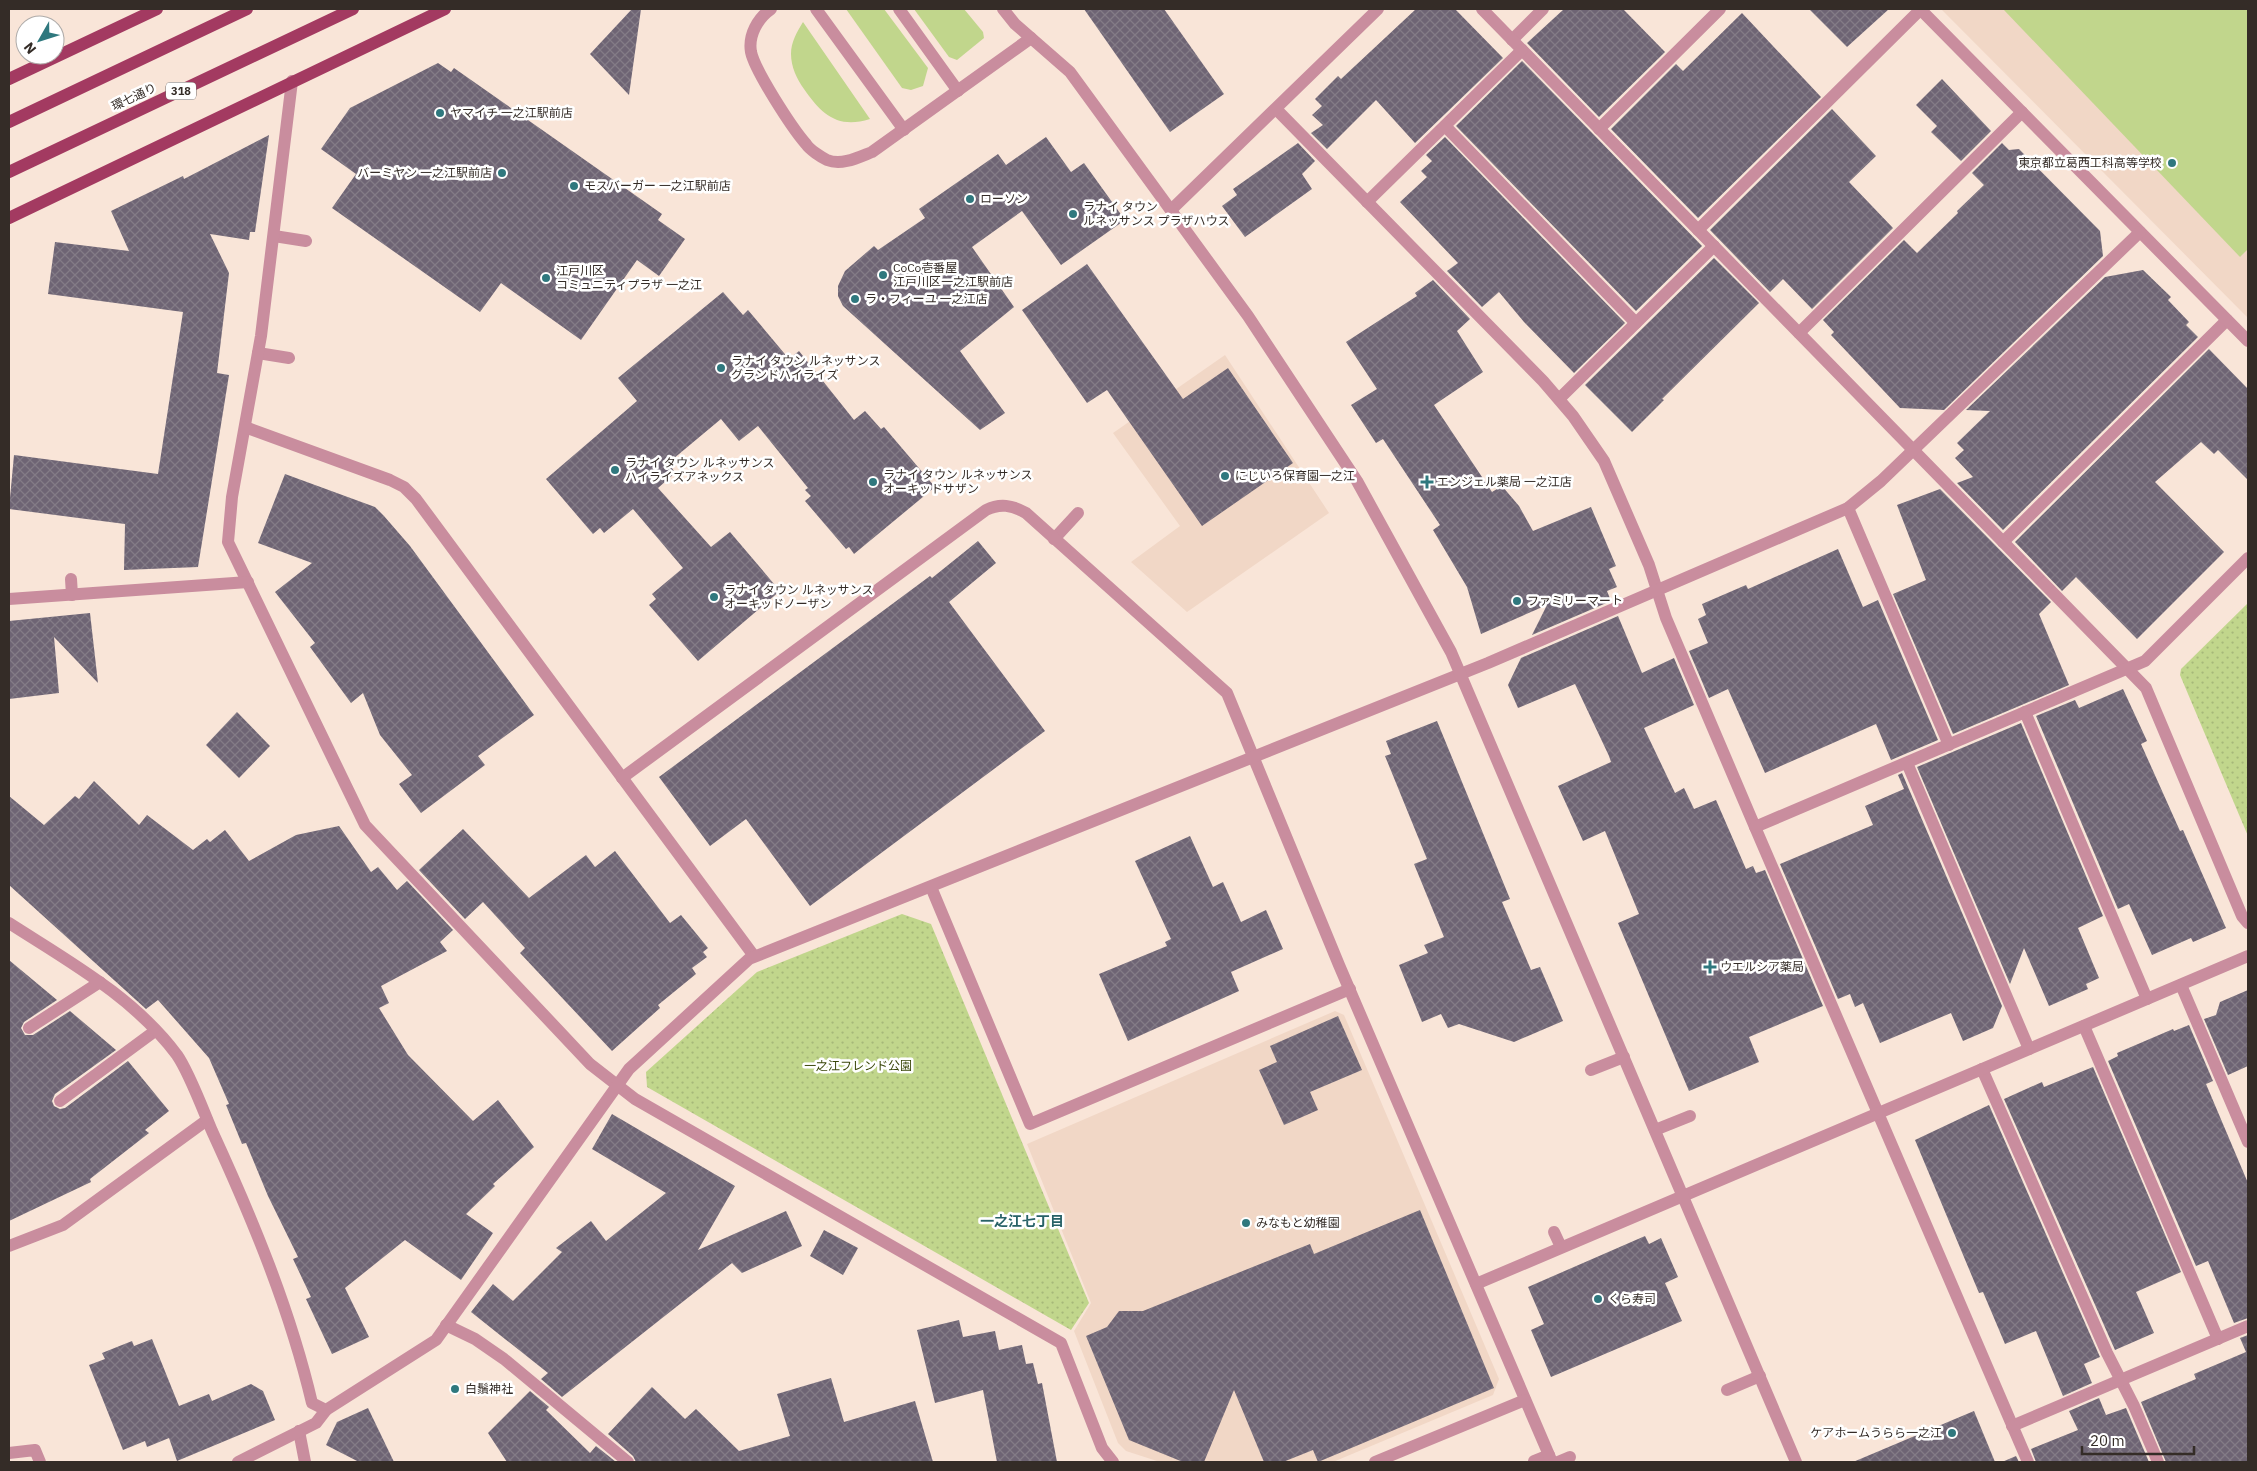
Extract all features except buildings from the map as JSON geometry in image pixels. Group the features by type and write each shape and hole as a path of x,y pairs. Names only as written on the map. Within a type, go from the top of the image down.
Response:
{"main road":[{"path":"9,79 157,9"},
{"path":"9,122 247,9"},
{"name":"環七通り","path":"9,172 352,9"},
{"path":"9,218 445,9"}],"street":[{"path":"771,9 762,15 754,28 751,50 757,70 806,146 828,160 846,161 872,152 1031,38"},
{"path":"816,9 904,130"},
{"path":"900,9 958,90"},
{"path":"1003,9 1031,38 1070,72 1172,210 1248,316 1357,481 1404,563 1451,652 1796,1462"},
{"path":"1172,210 1378,9"},
{"path":"1482,9 2146,688 2242,916 2248,923"},
{"path":"1512,40 1543,9"},
{"path":"1599,129 1720,9"},
{"path":"1698,230 1921,9 2248,341"},
{"path":"1367,202 1522,50"},
{"path":"292,81 258,353 232,497 228,542 365,825 590,1064 617,1086 643,1104 1060,1343 1102,1448 1110,1461"},
{"path":"1276,109 1558,399 1604,461 1649,565 1670,627 1755,828 2028,1462"},
{"path":"1799,333 2022,112"},
{"path":"1445,126 1636,323"},
{"path":"238,1462 316,1423 326,1410 436,1340 629,1069 748,959 1460,675 1848,508 1913,450 2140,232"},
{"path":"274,236 306,240"},
{"path":"1558,399 1714,246"},
{"path":"2003,542 2227,320"},
{"path":"258,353 289,358"},
{"path":"245,427 390,480 404,487 422,507 754,956"},
{"path":"622,778 986,510 995,506 1016,508 1054,539 1227,693 1252,757 1525,1400 1557,1459 1534,1461"},
{"path":"1848,508 1949,745"},
{"path":"1054,539 1078,513"},
{"path":"1755,828 2145,661 2248,558"},
{"path":"71,579 72,595"},
{"path":"9,600 248,582"},
{"path":"2024,712 2147,999"},
{"path":"1907,763 2029,1049"},
{"path":"931,887 1030,1124 1350,989"},
{"path":"9,923 100,982 155,1031 178,1056 255,1224 304,1370 312,1403 326,1410"},
{"path":"1476,1284 2248,956"},
{"path":"29,1028 100,982"},
{"path":"2181,984 2248,1142"},
{"path":"2084,1026 2218,1339"},
{"path":"60,1101 155,1031"},
{"path":"1591,1070 1624,1056"},
{"path":"1982,1069 2158,1462"},
{"path":"1655,1130 1690,1116"},
{"path":"9,1246 63,1225 207,1120"},
{"path":"1554,1232 1561,1247"},
{"path":"446,1325 475,1339 504,1359 628,1462"},
{"path":"2012,1426 2248,1326"},
{"path":"1727,1390 1760,1376"},
{"path":"1375,1462 1525,1400"},
{"path":"299,1431 305,1462"},
{"path":"9,1453 35,1450 40,1462"}],"shaded area":[{"name":"東京都立葛西工科高等学校","path":"1941,9 2248,9 2248,318"},
{"name":"にじいろ保育園一之江","path":"1225,355 1329,513 1187,612 1131,562 1180,526 1113,433"},
{"name":"みなもと幼稚園","path":"1335,1011 1344,1015 1499,1379 1493,1395 1333,1462 1160,1462 1126,1451 1118,1443 1074,1331 1091,1303 1027,1144"}],"green space":[{"path":"846,9 884,9 928,68 923,86 911,90 902,88"},
{"path":"914,9 964,9 983,32 984,38 957,60 949,57"},
{"name":"東京都立葛西工科高等学校","path":"2003,9 2248,9 2248,249 2240,257"},
{"path":"803,22 870,119 849,122 832,118 817,106 804,89 795,73 791,54 793,41"},
{"path":"2248,603 2248,836 2180,675 2181,669"},
{"name":"一之江フレンド公園","path":"902,914 931,924 1089,1303 1071,1330 647,1087 646,1072 757,972"}],"place":[{"name":"ヤマイチ 一之江駅前店","path":"440,113"},
{"name":"東京都立葛西工科高等学校","path":"2172,163"},
{"name":"バーミヤン 一之江駅前店","path":"502,173"},
{"name":"モスバーガー 一之江駅前店","path":"574,186"},
{"name":"ローソン","path":"970,199"},
{"name":"ラナイ タウン ルネッサンス プラザハウス","path":"1073,214"},
{"name":"CoCo壱番屋 江戸川区一之江駅前店","path":"883,275"},
{"name":"江戸川区 コミュニティプラザ 一之江","path":"546,278"},
{"name":"ラ・フィーユ 一之江店","path":"855,299"},
{"name":"ラナイ タウン ルネッサンス グランドハイライズ","path":"721,368"},
{"name":"ラナイ タウン ルネッサンス ハイライズアネックス","path":"615,470"},
{"name":"にじいろ保育園一之江","path":"1225,476"},
{"name":"ラナイ タウン ルネッサンス オーキッドサザン","path":"873,482"},
{"name":"エンジェル薬局 一之江店","path":"1427,482"},
{"name":"ラナイ タウン ルネッサンス オーキッドノーザン","path":"714,597"},
{"name":"ファミリーマート","path":"1517,601"},
{"name":"ウエルシア薬局","path":"1710,967"},
{"name":"みなもと幼稚園","path":"1246,1223"},
{"name":"くら寿司","path":"1598,1299"},
{"name":"白鬚神社","path":"455,1389"},
{"name":"ケアホームうらら一之江","path":"1952,1433"}],"district":[{"name":"一之江七丁目","path":"1022,1221"}]}
